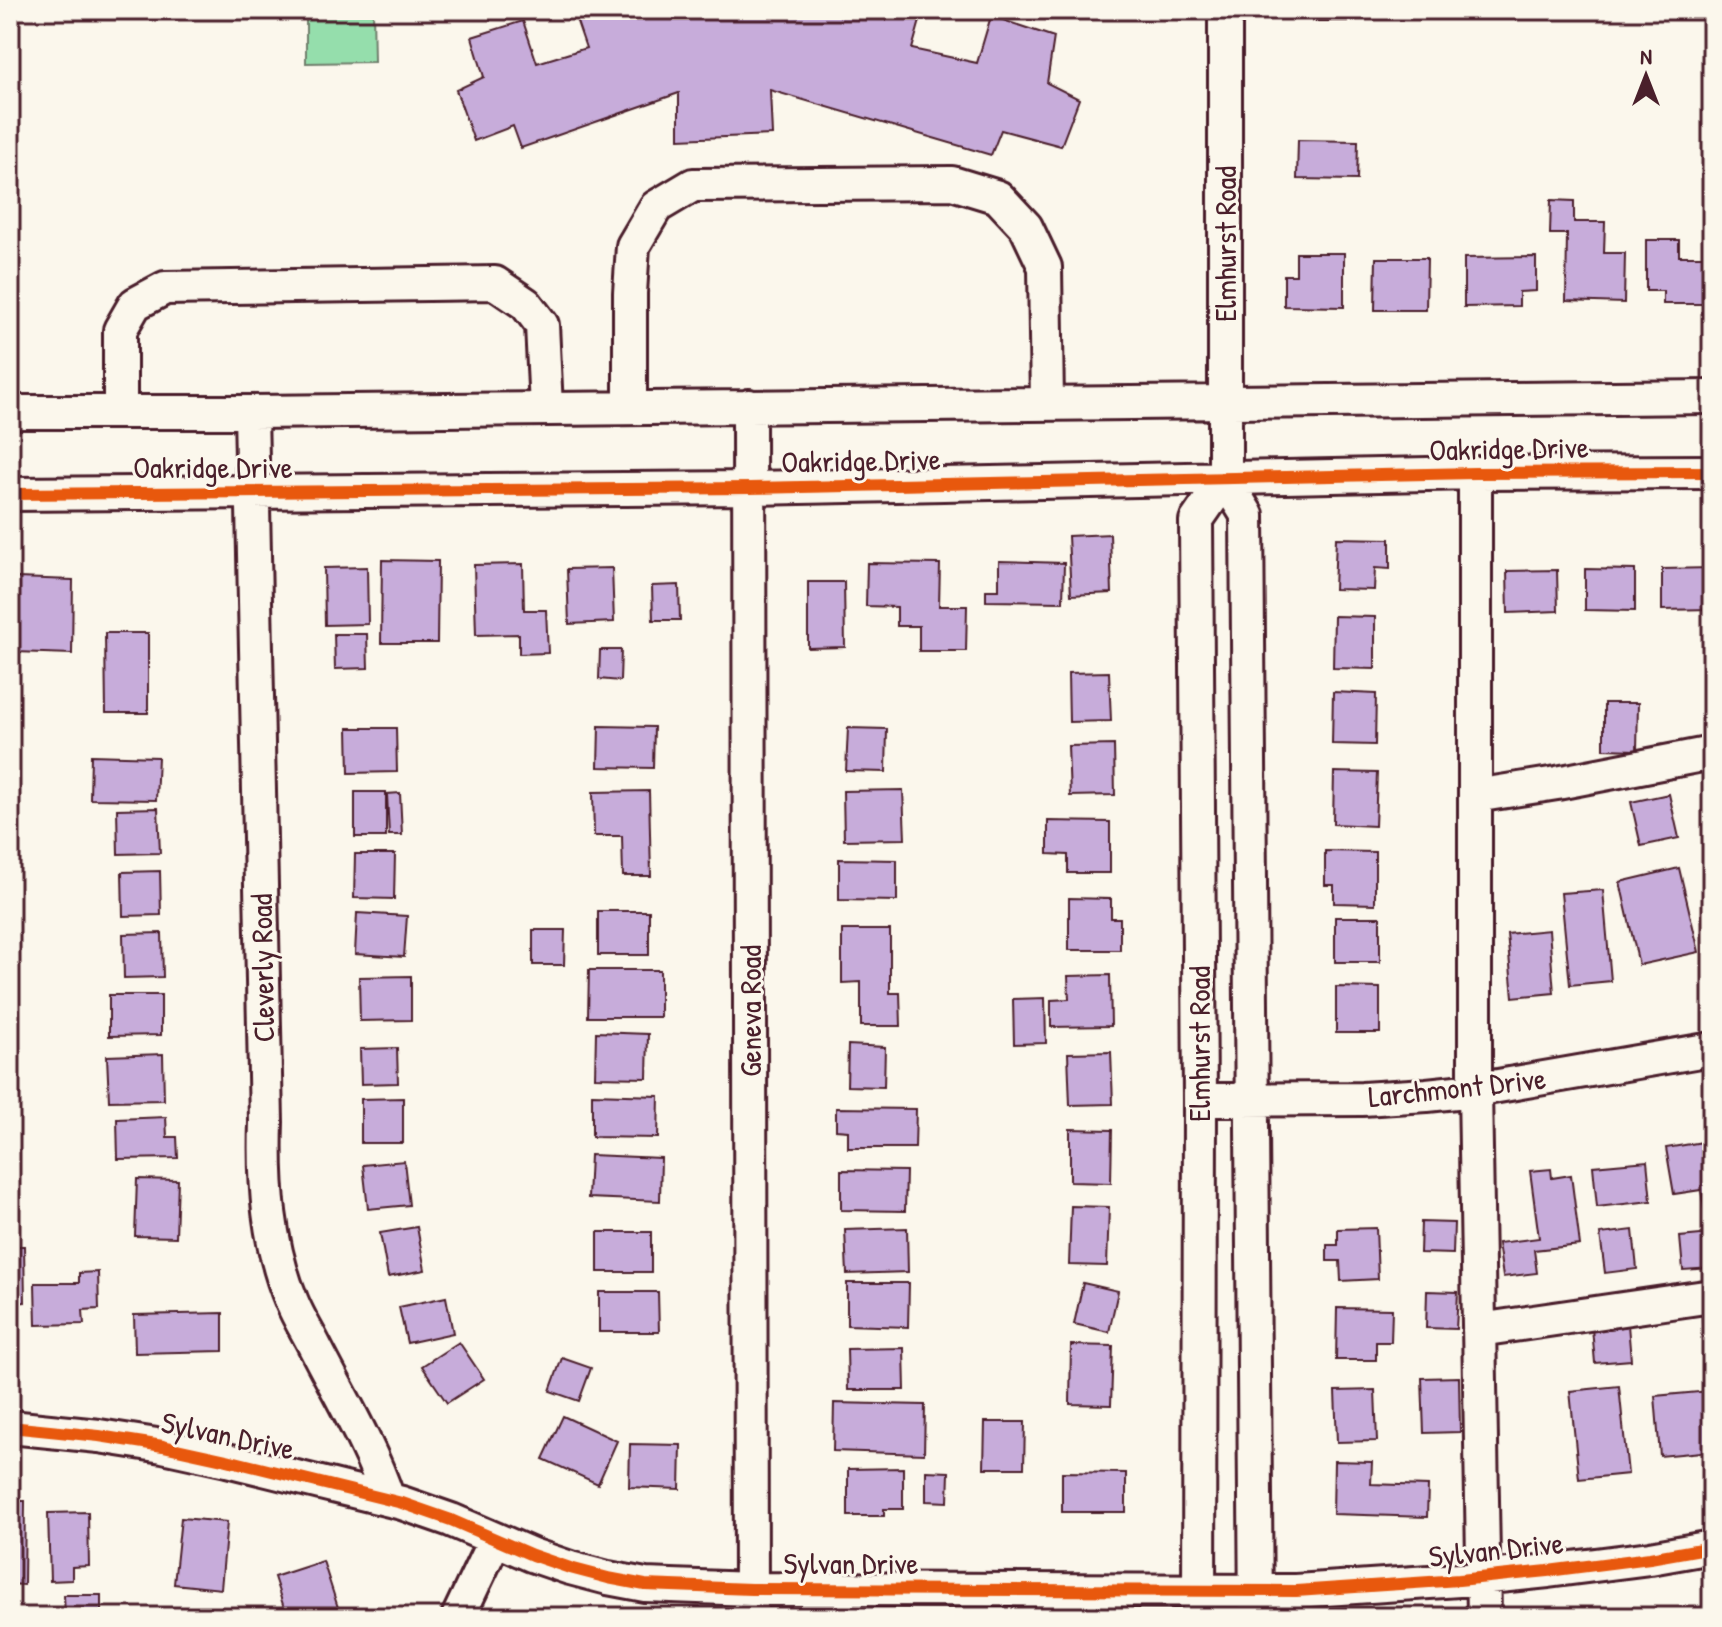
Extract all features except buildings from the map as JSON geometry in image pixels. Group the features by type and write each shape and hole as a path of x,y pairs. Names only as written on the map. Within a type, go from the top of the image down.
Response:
{"street":[{"name":"Elmhurst Road","path":"1225,10 1225,479 1247,515 1256,1604"},
{"path":"630,407 633,246 656,207 693,185 952,183 998,197 1026,227 1045,267 1047,403"},
{"path":"120,412 120,330 135,304 165,288 495,283 526,304 542,325 546,408"},
{"name":"Oakridge Drive","path":"10,412 1712,397"},
{"name":"Geneva Road","path":"749,406 751,1603"},
{"name":"Cleverly Road","path":"251,412 267,1197 272,1233 292,1302 378,1469 388,1499"},
{"name":"Oakridge Drive","path":"10,494 750,488 1475,473 1712,472"},
{"path":"1475,473 1475,1090 1484,1617"},
{"name":"Elmhurst Road","path":"1199,1603 1196,521 1225,479"},
{"path":"1475,796 1712,753"},
{"name":"Larchmont Drive","path":"1200,1100 1362,1099 1475,1090 1712,1049"},
{"path":"1479,1330 1712,1296"},
{"name":"Sylvan Drive","path":"10,1427 99,1436 227,1460 388,1499 451,1520 570,1568 621,1581 751,1603 1256,1604 1296,1591 1484,1577 1621,1562 1712,1547"},
{"path":"458,1617 495,1539"}],"green space":[{"path":"306,10 373,10 374,62 306,63"}],"cycle path":[{"path":"10,494 750,488 1475,473 1712,472"},
{"path":"10,1427 163,1446 402,1503 570,1568 645,1585 751,1589 1296,1591 1548,1571 1712,1547"}]}
